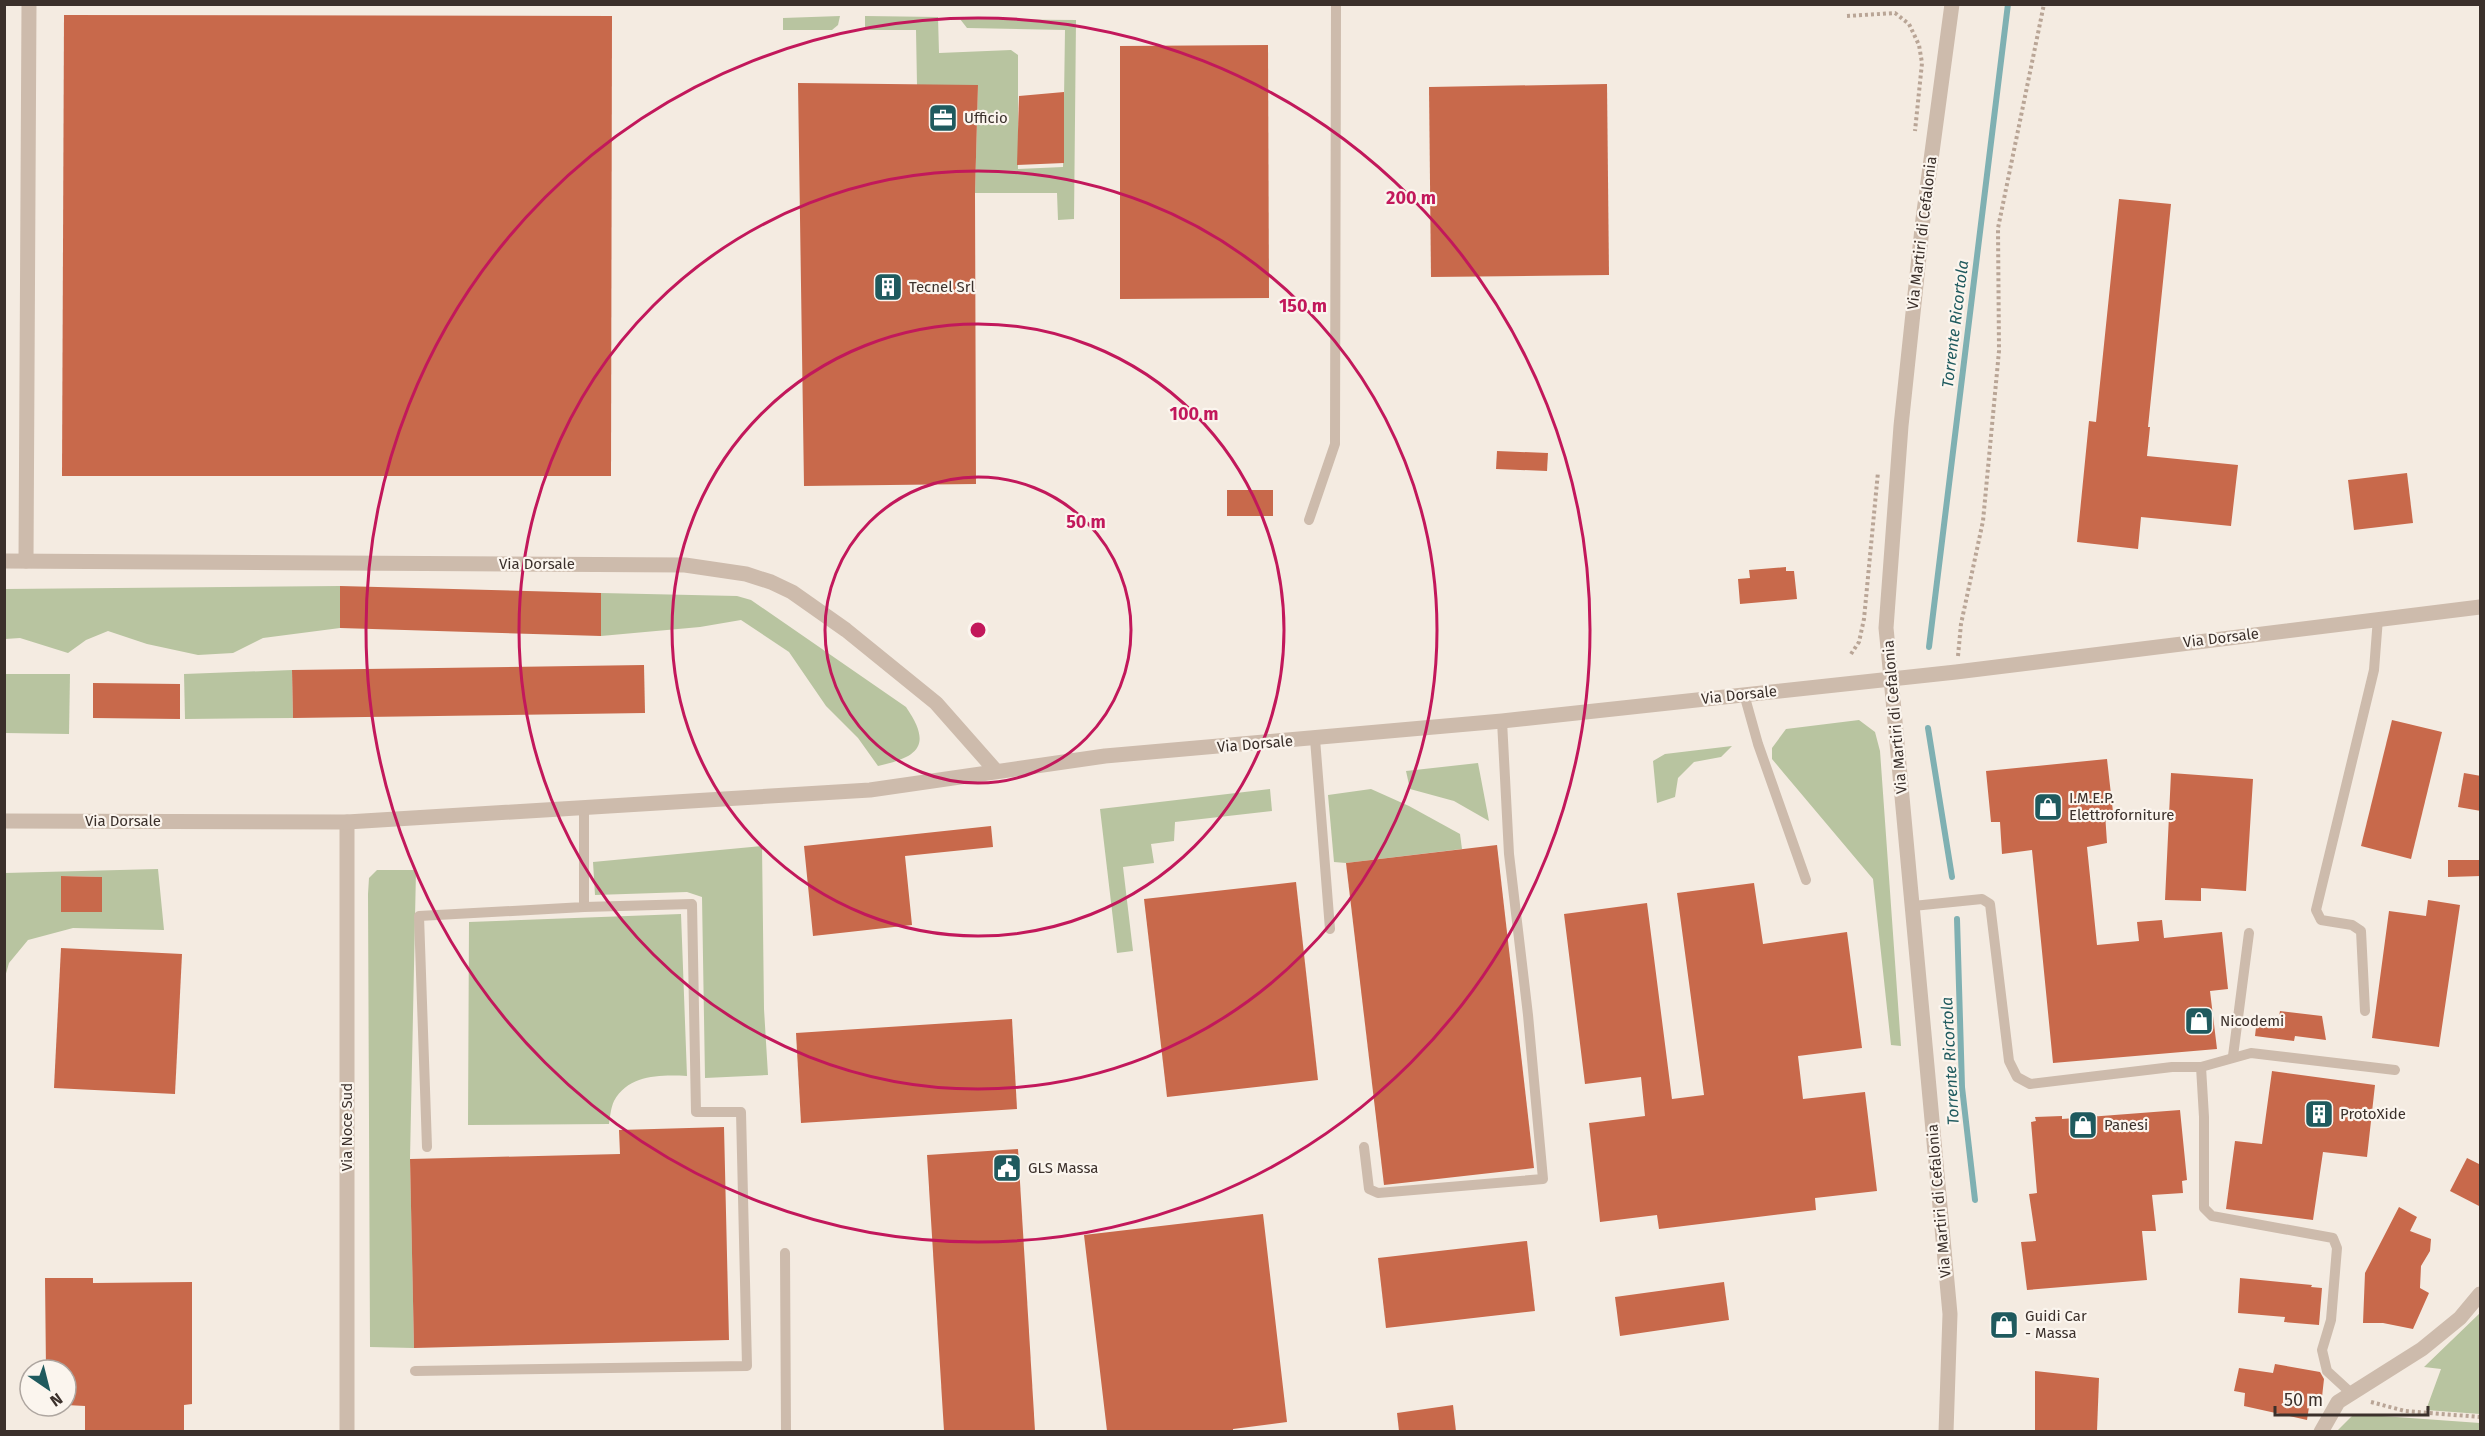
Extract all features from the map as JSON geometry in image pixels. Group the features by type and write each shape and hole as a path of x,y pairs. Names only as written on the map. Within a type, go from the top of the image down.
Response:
{"street":[{"path":"26,561 28,4"},
{"name":"Via Martiri di Cefalonia","path":"1946,1431 1950,1314 1886,628 1900,438 1923,219 1952,4"},
{"name":"Via Dorsale","path":"4,561 685,565 746,574 792,592 846,630 936,703 996,771"},
{"name":"Via Dorsale","path":"4,821 347,822 870,790 1105,756 1502,721 1956,672 2481,607"},
{"name":"Via Noce Sud","path":"347,822 347,1431"},
{"path":"2321,1431 2338,1401 2422,1348 2460,1318 2481,1294"}],"lane":[{"path":"1310,520 1335,444 1336,4"},
{"path":"2365,1011 2361,931 2352,925 2321,921 2316,910 2374,670 2378,618"},
{"path":"1744,694 1758,744 1806,880"},
{"path":"1364,1147 1369,1189 1378,1193 1543,1179 1528,1015 1509,854 1502,721"},
{"path":"1315,739 1330,929"},
{"path":"584,808 584,907"},
{"path":"1913,906 1982,898 1990,904 2009,1061 2017,1077 2030,1084 2172,1067 2200,1067 2233,1056 2251,1053 2395,1070"},
{"path":"415,1371 747,1366 741,1112 696,1112 692,904 419,916 426,1147"},
{"path":"2233,1056 2249,933"},
{"path":"2200,1067 2204,1117 2204,1208 2212,1216 2323,1234 2333,1238 2337,1248 2331,1320 2322,1350 2327,1371 2351,1393"},
{"path":"785,1253 786,1431"}],"path":[{"path":"1956,672 1961,624 1983,521 1999,351 1998,228 2044,4"},
{"path":"1847,16 1895,13 1909,24 1919,45 1922,63 1915,134"},
{"path":"1851,654 1859,642 1864,619 1879,462"},
{"path":"2351,1393 2367,1401 2405,1411 2481,1417"}],"green space":[{"path":"840,16 838,25 832,30 783,30 783,18"},
{"path":"865,16 938,17 939,53 1011,50 1018,55 1018,169 1063,167 1065,30 967,28 960,19 1076,20 1074,219 1058,220 1057,193 975,193 978,85 917,85 916,30 865,30"},
{"path":"340,586 340,628 263,638 233,653 198,655 147,644 108,631 86,640 68,653 20,638 5,639 5,589"},
{"path":"601,593 737,596 751,600 906,707 919,731 920,740 917,748 912,754 878,766 858,738 826,706 789,652 741,620 700,627 601,636"},
{"path":"292,670 293,718 185,719 184,674"},
{"path":"5,674 70,674 69,734 5,733"},
{"path":"1859,720 1875,732 1880,751 1901,1046 1891,1045 1873,879 1772,759 1772,748 1786,729"},
{"path":"1732,746 1721,757 1694,762 1678,778 1675,797 1657,803 1653,761 1665,754"},
{"path":"1478,763 1489,821 1454,801 1410,789 1406,771"},
{"path":"1270,789 1272,811 1175,822 1174,841 1151,844 1154,863 1123,867 1133,951 1117,953 1100,809"},
{"path":"1371,789 1409,806 1460,834 1462,849 1346,863 1334,862 1328,795"},
{"path":"762,846 764,1009 768,1075 705,1078 702,897 687,892 595,895 593,862"},
{"path":"158,869 164,930 73,928 28,940 9,963 5,977 5,873","holes":["61,876 102,877 102,912 61,912"]},
{"path":"377,870 416,870 410,1159 414,1348 370,1347 368,894 369,878"},
{"path":"681,914 687,1076 656,1076 628,1086 614,1101 609,1124 468,1125 469,922"},
{"path":"2480,1313 2480,1414 2426,1410 2441,1369 2424,1367"},
{"path":"2354,1414 2480,1423 2480,1431 2337,1431"}],"building":[{"path":"64,15 612,16 611,476 62,476"},
{"path":"1268,45 1269,298 1120,299 1120,46"},
{"name":"Tecnel Srl","path":"798,83 978,85 975,193 976,484 804,486"},
{"path":"1607,84 1609,275 1431,277 1429,87"},
{"path":"1064,92 1064,163 1017,165 1019,96"},
{"path":"2119,199 2171,204 2147,456 2238,465 2231,526 2141,517 2138,549 2077,542 2089,421 2096,422"},
{"path":"1497,451 1548,453 1547,471 1496,469"},
{"path":"2407,473 2413,523 2354,530 2348,480"},
{"path":"1227,490 1273,490 1273,516 1227,516"},
{"path":"1786,567 1786,571 1794,571 1797,599 1740,604 1738,579 1750,578 1749,570"},
{"path":"340,586 601,593 601,636 340,628"},
{"path":"644,665 645,713 293,718 292,670"},
{"path":"93,683 180,684 180,719 93,718"},
{"path":"2392,720 2442,732 2411,859 2361,846"},
{"path":"2107,759 2113,812 2105,813 2107,843 2087,847 2097,945 2139,941 2137,922 2162,920 2164,938 2222,932 2228,989 2210,991 2217,1049 2053,1063 2032,850 2002,854 2000,822 1991,822 1986,771"},
{"path":"2171,773 2253,779 2246,891 2201,888 2201,901 2165,900"},
{"path":"2464,773 2481,776 2481,811 2458,807"},
{"path":"991,826 993,847 905,856 912,925 813,936 804,846"},
{"path":"1497,845 1534,1168 1384,1185 1346,863"},
{"path":"2448,860 2481,860 2481,876 2448,877"},
{"path":"61,876 102,877 102,912 61,912"},
{"path":"1296,882 1318,1080 1167,1097 1144,899"},
{"path":"1754,883 1763,944 1847,932 1862,1048 1798,1056 1803,1099 1865,1092 1877,1191 1815,1198 1816,1210 1659,1229 1657,1215 1600,1222 1589,1123 1645,1116 1641,1077 1585,1084 1564,914 1647,903 1672,1099 1704,1095 1677,893"},
{"path":"2428,900 2460,905 2439,1047 2372,1038 2389,911 2426,916"},
{"path":"61,948 182,954 175,1094 54,1088"},
{"path":"2280,1011 2322,1016 2326,1040 2295,1036 2294,1041 2255,1036 2257,1019 2278,1022"},
{"path":"1012,1019 1017,1109 801,1123 796,1033"},
{"path":"2272,1071 2375,1085 2367,1157 2323,1152 2313,1220 2226,1209 2235,1141 2262,1144"},
{"path":"2180,1110 2187,1180 2182,1181 2183,1193 2152,1195 2156,1231 2142,1231 2147,1280 2027,1290 2021,1242 2036,1241 2029,1194 2037,1193 2031,1122 2036,1121 2035,1117 2062,1116 2062,1119"},
{"path":"724,1127 729,1340 414,1348 410,1159 620,1154 619,1130"},
{"path":"1018,1149 1035,1431 944,1431 927,1155"},
{"path":"2467,1158 2481,1165 2481,1207 2450,1191"},
{"path":"2399,1207 2417,1217 2410,1231 2431,1239 2430,1251 2421,1266 2420,1288 2429,1293 2413,1329 2383,1323 2363,1323 2365,1273"},
{"path":"1263,1214 1287,1422 1233,1429 1233,1431 1107,1431 1084,1235"},
{"path":"1527,1241 1535,1311 1386,1328 1378,1258"},
{"path":"45,1278 93,1278 93,1283 192,1282 192,1404 184,1405 184,1431 85,1431 85,1406 78,1406 78,1358 46,1358"},
{"path":"2240,1278 2322,1288 2319,1325 2284,1322 2285,1317 2238,1313"},
{"path":"1724,1282 1729,1320 1620,1336 1615,1297"},
{"path":"2275,1364 2320,1372 2324,1379 2322,1397 2311,1394 2307,1420 2244,1406 2245,1393 2234,1391 2239,1368 2273,1373"},
{"path":"2035,1371 2099,1378 2097,1431 2035,1431"},
{"path":"1453,1405 1456,1431 1399,1431 1397,1413"}],"waterway":[{"name":"Torrente Ricortola","path":"1929,647 2008,4"},
{"name":"Torrente Ricortola","path":"1928,728 1952,877"},
{"name":"Torrente Ricortola","path":"1957,919 1962,1087 1975,1200"}],"place":[{"name":"Ufficio","path":"943,118"},
{"name":"Tecnel Srl","path":"888,287"},
{"name":"I.M.E.P. Elettroforniture","path":"2048,807"},
{"name":"Nicodemi","path":"2199,1021"},
{"name":"ProtoXide","path":"2319,1114"},
{"name":"Panesi","path":"2083,1125"},
{"name":"GLS Massa","path":"1007,1168"},
{"name":"Guidi Car - Massa","path":"2004,1325"}]}
